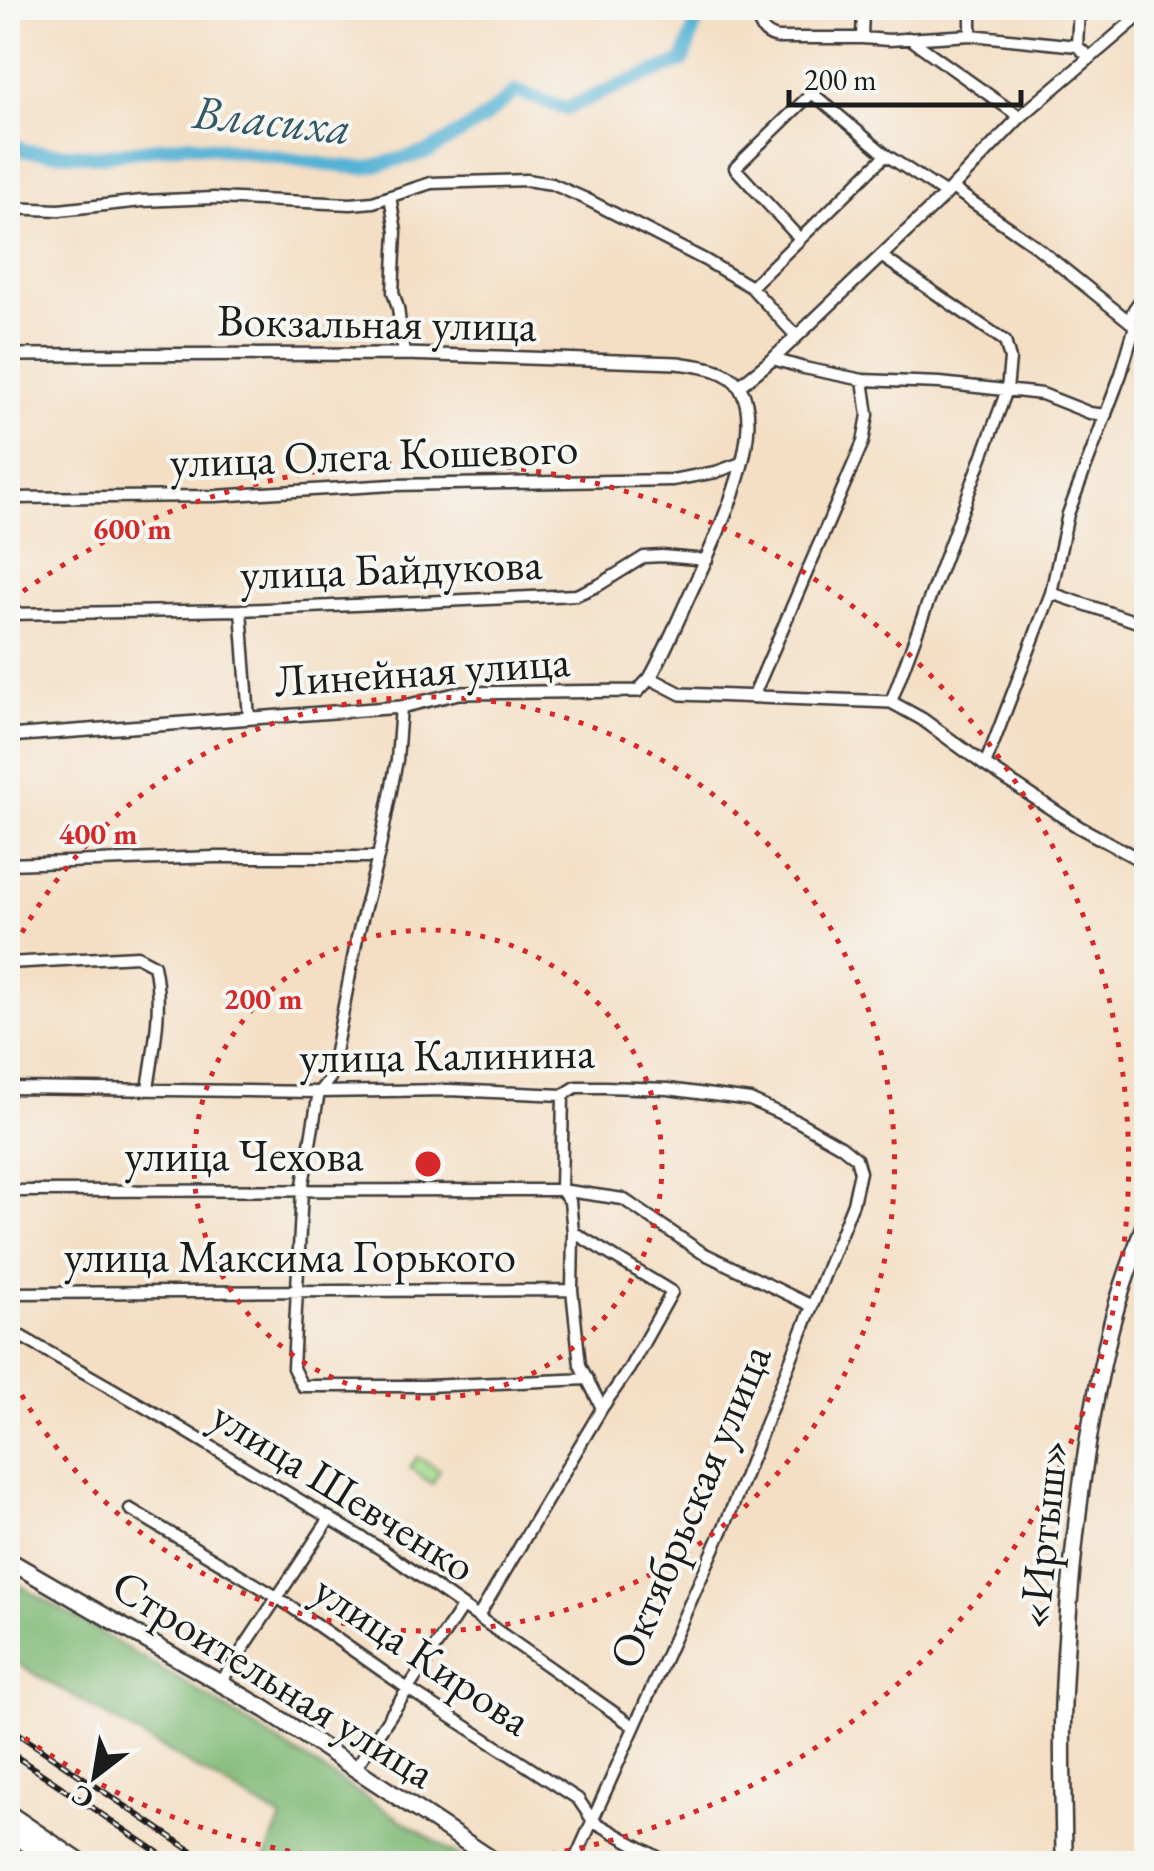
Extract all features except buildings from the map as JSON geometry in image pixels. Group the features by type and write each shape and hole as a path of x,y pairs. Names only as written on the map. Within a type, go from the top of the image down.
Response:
{"main road":[{"name":"«Иртыш»","path":"1064,1864 1063,1707 1072,1553 1107,1342 1146,1220"},
{"name":"Строительная улица","path":"8,1560 221,1682 499,1864"},
{"path":"8,1813 83,1864"},
{"path":"8,1832 57,1864"}],"street":[{"path":"757,8 761,27 769,36 889,40 971,35 1077,46 1089,57"},
{"path":"862,38 863,8"},
{"path":"971,8 971,35"},
{"path":"1077,46 1078,8"},
{"path":"1146,10 1020,116 949,191 740,386 746,400 748,429 727,511 650,678 681,694 891,702 1079,827 1146,864"},
{"path":"908,38 1020,116"},
{"path":"799,238 735,168 812,93 886,154 1033,244 1137,326"},
{"path":"752,287 886,154"},
{"path":"8,208 59,210 142,200 214,198 351,204 373,202 431,183 526,180 552,184 752,287 796,336"},
{"path":"390,196 396,232 393,292 404,354"},
{"path":"881,256 1005,341 1010,358 1007,390 891,702"},
{"path":"985,766 1051,593 1068,514 1121,374 1143,297 1112,306"},
{"name":"Вокзальная улица","path":"8,355 404,354 677,364 704,367 732,378 740,386"},
{"path":"773,359 864,380 1042,394 1090,413 1106,415"},
{"path":"753,697 863,442 868,414 864,380"},
{"name":"улица Олега Кошевого","path":"8,498 215,496 392,486 672,480 741,463"},
{"name":"улица Байдукова","path":"8,614 241,610 576,595 599,586 644,557 707,560"},
{"path":"1051,593 1146,625"},
{"path":"241,610 249,718"},
{"name":"Линейная улица","path":"8,736 400,707 459,693 638,690 650,678"},
{"path":"400,707 397,760 378,857 357,938 330,1078 319,1092 302,1190 293,1368 302,1386 426,1386 588,1379"},
{"path":"8,864 378,857"},
{"path":"8,963 136,956 154,965 157,1024 148,1089"},
{"name":"улица Калинина","path":"8,1088 449,1090 563,1095 576,1086 668,1089 750,1100 842,1146 856,1158 860,1172"},
{"path":"563,1095 561,1190 570,1201 572,1290 580,1365 602,1408"},
{"name":"Октябрьская улица","path":"573,1864 728,1518 853,1203 860,1172"},
{"name":"улица Чехова","path":"8,1191 561,1190 623,1199 701,1252 812,1306"},
{"path":"478,1617 602,1408 629,1370 672,1292 573,1232"},
{"name":"улица Максима Горького","path":"8,1293 572,1290"},
{"name":"улица Шевченко","path":"8,1329 384,1551 633,1726"},
{"name":"улица Кирова","path":"130,1508 277,1598 578,1799 592,1822 670,1864"},
{"path":"221,1682 330,1518"},
{"path":"355,1769 462,1607"},
{"path":"8,1850 28,1864"}],"green space":[{"path":"417,1457 440,1470 432,1484 410,1468"},
{"path":"8,1578 190,1686 469,1863 263,1863 282,1819 8,1658"}],"waterway":[{"name":"Власиха","path":"8,141 26,151 98,156 189,144 365,168 428,152 483,119 516,91 566,109 683,61 701,8"}],"railway":[{"path":"8,1727 211,1864"},
{"path":"8,1751 175,1864"}]}
